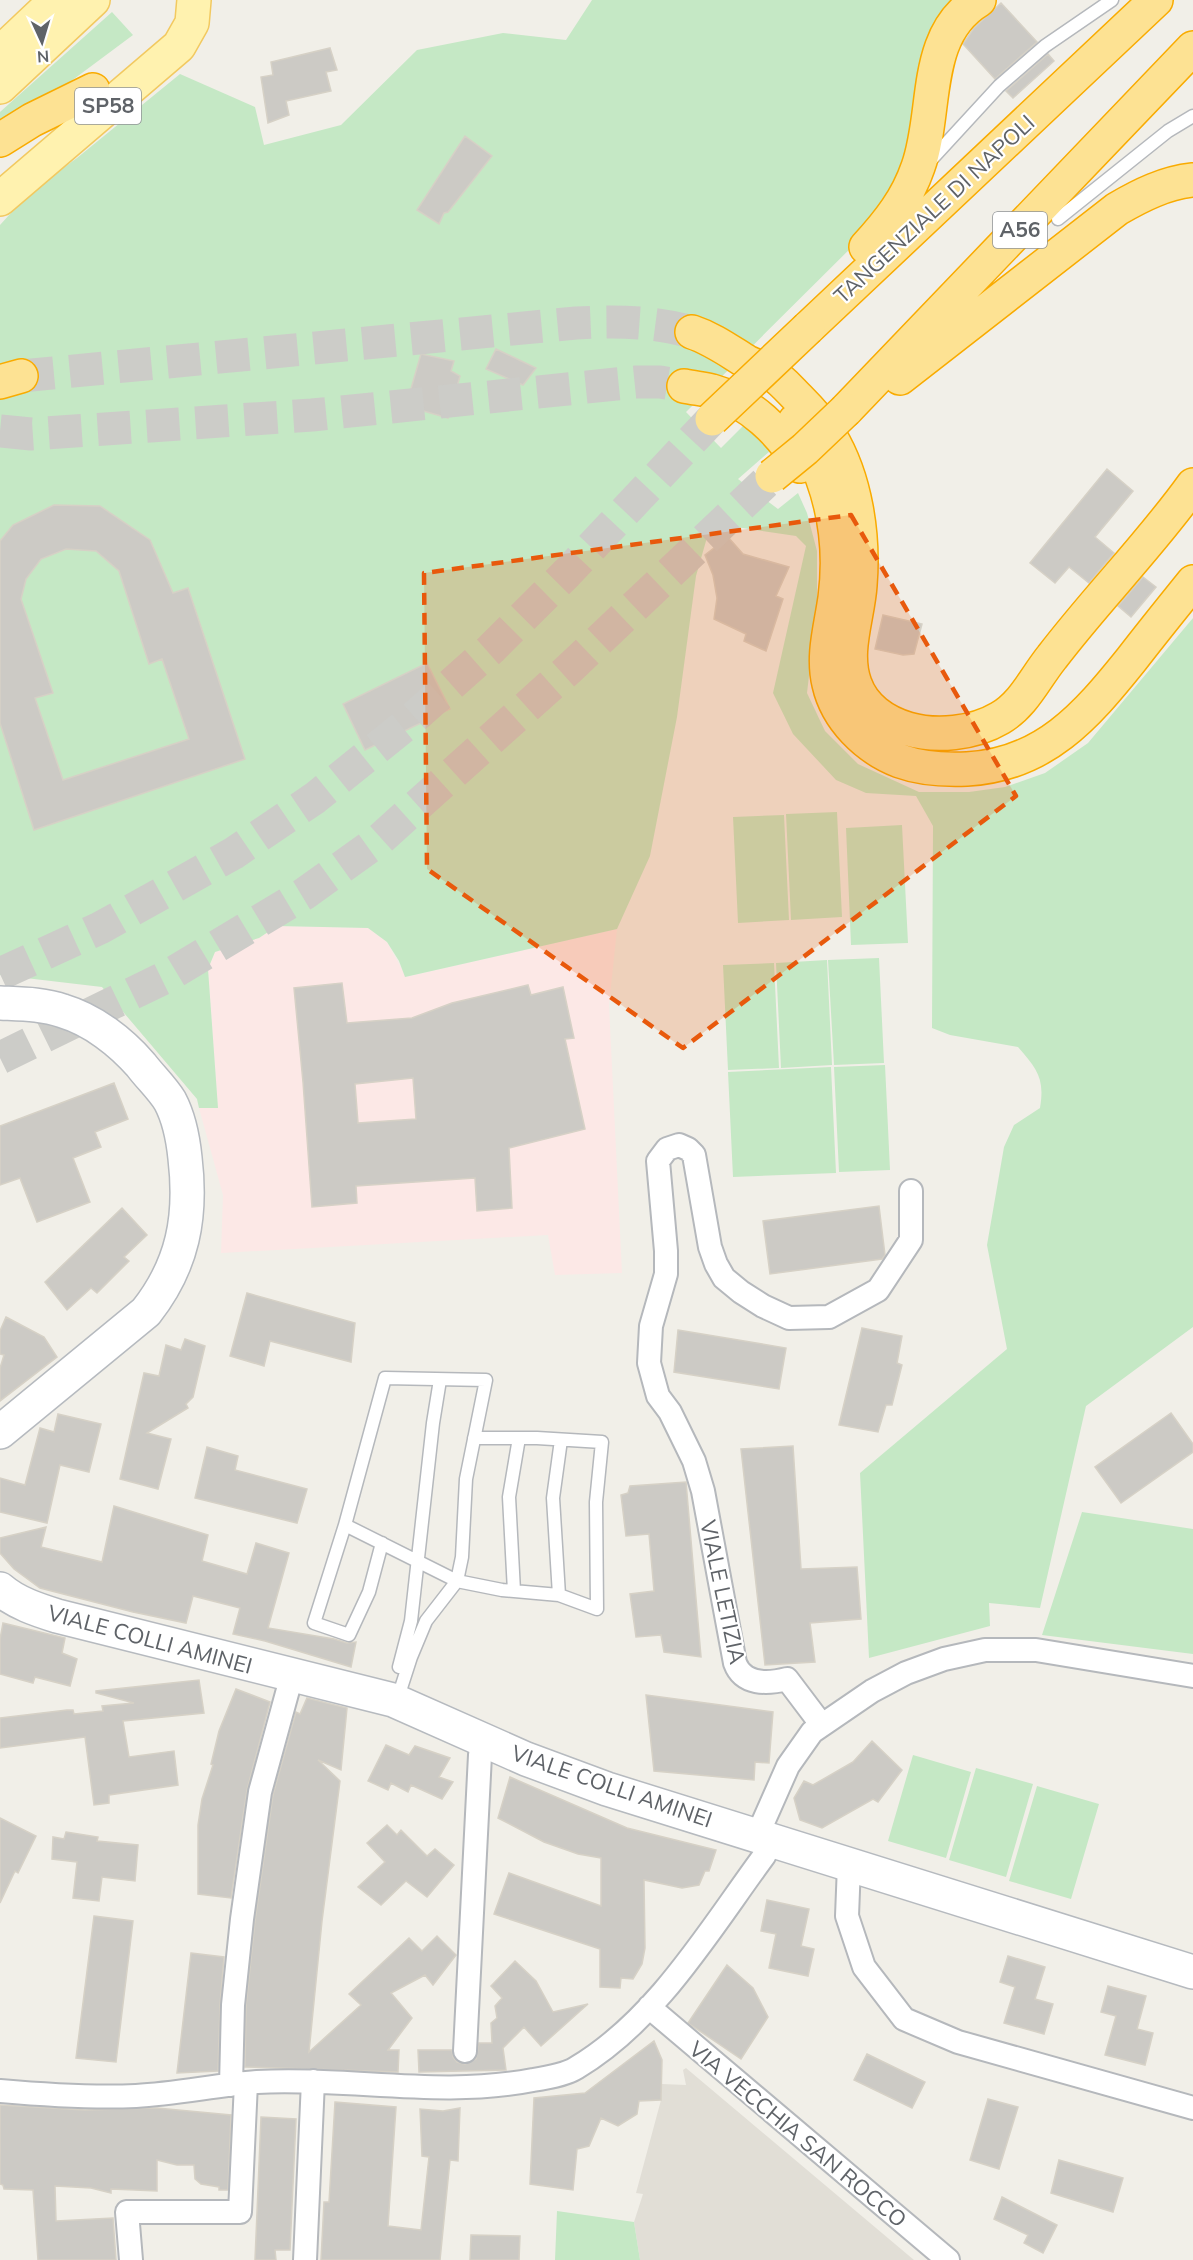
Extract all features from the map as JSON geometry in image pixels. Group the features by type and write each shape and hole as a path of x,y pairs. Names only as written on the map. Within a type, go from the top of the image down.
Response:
{"highway":[{"path":"808,328 829,288 891,220 911,185 919,165 926,134 935,68 941,45 956,19 967,7 979,0"},
{"name":"TANGENZIALE DI NAPOLI","path":"712,419 1156,0"},
{"name":"A56","path":"848,413 1193,48"},
{"path":"0,140 32,120 93,90"},
{"path":"772,476 848,413 941,348 1117,209 1140,196 1193,180"},
{"path":"964,290 1058,219"},
{"path":"692,332 717,342 749,363 768,371 785,384 817,419 839,453 854,499 860,546 860,585 850,651 852,672 855,685 869,707 882,718 900,727 937,734 959,731 999,719 1015,707 1052,657 1190,491"},
{"path":"749,363 798,424 827,488 837,533 838,556 826,646 829,684 843,716 855,732 892,758 930,769 980,768 1029,754 1052,742 1072,726 1110,686 1193,582"},
{"path":"0,370 21,376 0,382"},
{"path":"684,386 714,392 747,409 782,438 796,459 810,486 819,515 826,557 831,622"}],"main road":[{"path":"0,87 93,0"},
{"name":"SP58","path":"0,170 93,90 164,35 171,20 169,0"},
{"name":"SP58","path":"0,199 179,46 192,23 194,0"},
{"path":"0,53 47,4"},
{"path":"0,1003 39,1005 64,1011 85,1020 114,1038 135,1058 169,1100 177,1118 183,1140 188,1187 187,1217 181,1246 173,1271 160,1294 146,1312 0,1432"},
{"name":"VIALE COLLI AMINEI","path":"0,1589 32,1608 57,1616 393,1701 526,1759 607,1789 1193,1972"}],"street":[{"name":"VIALE LETIZIA","path":"821,1724 787,1679 763,1682 743,1677 738,1671 703,1491 694,1461 670,1412 658,1396 648,1363 651,1326 666,1274 658,1161 667,1149 679,1145 694,1155 710,1247 724,1278 763,1306 789,1318 829,1317 878,1290 911,1240 911,1191"},
{"path":"0,2091 57,2096 135,2096 238,2084 313,2081 449,2089 505,2086 574,2070 617,2040 649,2007 693,1953 764,1856 764,1838 788,1766 804,1741 821,1724 906,1672 944,1659 985,1650 1036,1650 1193,1676"},
{"path":"130,2260 127,2212 240,2212 235,1984 260,1792 289,1686"},
{"path":"465,2051 480,1755"},
{"path":"849,1865 847,1916 864,1967 904,2019 958,2043 1193,2108"},
{"name":"VIA VECCHIA SAN ROCCO","path":"649,2007 948,2260"},
{"path":"305,2260 313,2081"}],"lane":[{"path":"911,185 923,168 999,86 1045,46 1112,0"},
{"path":"1058,219 1168,131 1193,116"},
{"path":"382,1543 369,1592 349,1635 314,1623 345,1525 385,1378 486,1380 466,1479 462,1557 457,1581 426,1621 401,1688 393,1701"},
{"path":"393,1701 394,1685 411,1621 433,1423 441,1380"},
{"path":"345,1525 457,1581 514,1591 559,1595 597,1609 596,1502 602,1442 474,1438"},
{"path":"514,1591 509,1497 519,1438"},
{"path":"559,1595 554,1498 561,1440"}],"highlighted area":[{"path":"851,515 1016,796 683,1048 427,869 424,573"}],"shaded area":[{"path":"277,926 368,928 387,942 406,977 617,929 609,1005 622,1273 555,1275 548,1235 221,1253 223,1195 199,1108 218,1107 208,969 215,952 259,938"},
{"path":"686,2068 914,2260 640,2260 634,2222 643,2194 636,2193 661,2100 662,2084 686,2085 683,2070"}],"green space":[{"path":"592,0 962,0 911,161 890,209 686,412 721,448 749,420 777,445 738,479 778,509 798,493 807,513 817,551 817,609 807,693 825,731 858,764 919,792 969,792 1005,787 1045,773 1088,743 1193,618 1193,1327 1086,1406 1040,1608 989,1603 990,1626 869,1658 860,1473 1007,1349 987,1245 1004,1147 1014,1125 1040,1108 1041,1089 1035,1068 1018,1047 950,1035 932,1028 933,826 916,796 866,793 836,780 793,734 773,693 806,546 796,536 736,527 716,528 708,534 696,576 677,717 650,856 617,929 405,977 399,961 387,942 368,928 277,926 259,938 215,952 208,969 218,1108 199,1108 197,1099 102,987 0,975 0,225 30,192 77,158 180,74 255,107 264,145 341,125 417,50 503,33 566,40"},
{"path":"112,12 133,35 0,134 0,112"},
{"path":"837,812 842,917 791,920 786,814"},
{"path":"784,815 789,920 738,923 733,817"},
{"path":"902,825 908,943 851,945 846,828"},
{"path":"879,958 884,1063 834,1065 828,960"},
{"path":"827,960 832,1065 781,1068 776,963"},
{"path":"774,963 779,1068 728,1070 723,965"},
{"path":"885,1065 890,1170 839,1172 834,1067"},
{"path":"831,1067 836,1173 733,1177 728,1072"},
{"path":"1082,1512 1193,1529 1193,1654 1042,1635"},
{"path":"913,1755 971,1772 946,1858 888,1841"},
{"path":"976,1768 1033,1784 1006,1877 949,1860"},
{"path":"1037,1786 1099,1804 1071,1899 1009,1881"},
{"path":"557,2211 634,2222 640,2260 555,2260"}],"building":[{"path":"1001,3 1037,42 995,79 963,44 974,28"},
{"path":"330,48 337,70 326,72 331,91 286,101 289,115 268,123 261,77 273,75 271,62"},
{"path":"1048,54 1054,61 1013,98 1006,91"},
{"path":"465,136 492,156 448,212 444,213 439,224 417,210"},
{"path":"496,349 536,368 523,385 486,369"},
{"path":"421,354 454,361 451,371 460,376 448,418 406,406"},
{"path":"1107,469 1133,491 1095,537 1114,553 1089,583 1069,567 1055,583 1030,563"},
{"path":"54,505 100,506 150,540 173,593 188,588 245,759 34,830 0,723 0,541 13,525","holes":["66,549 96,551 119,571 149,664 162,659 189,739 63,780 35,698 53,693 21,599 26,579 41,559"]},
{"path":"728,537 743,554 789,567 776,596 783,599 766,651 744,641 746,634 714,619 717,598 713,575 705,555"},
{"path":"1143,577 1156,587 1131,617 1118,606"},
{"path":"883,615 922,624 914,654 903,655 875,649"},
{"path":"427,663 450,709 365,750 343,704"},
{"path":"342,983 347,1023 412,1018 452,1003 528,985 531,995 563,987 574,1038 565,1039 585,1129 509,1148 512,1208 477,1211 475,1178 356,1186 357,1203 312,1207 294,988","holes":["413,1078 416,1119 358,1123 355,1084"]},
{"path":"114,1083 128,1119 95,1132 101,1147 73,1158 90,1202 37,1222 20,1178 0,1185 0,1126"},
{"path":"879,1206 885,1255 882,1259 770,1274 763,1221"},
{"path":"122,1208 147,1235 124,1257 129,1261 97,1293 91,1288 67,1310 45,1282"},
{"path":"247,1293 355,1323 351,1362 270,1341 264,1366 230,1356"},
{"path":"6,1317 44,1337 57,1357 0,1401 0,1368 4,1355 0,1354 0,1331"},
{"path":"862,1328 902,1336 897,1363 902,1365 892,1405 886,1405 878,1432 839,1425"},
{"path":"678,1330 786,1348 779,1389 674,1372"},
{"path":"185,1339 205,1346 193,1397 186,1404 188,1408 147,1433 171,1439 158,1489 120,1479 144,1373 159,1376 166,1345 181,1350"},
{"path":"1171,1413 1193,1444 1193,1452 1121,1503 1095,1467"},
{"path":"58,1414 101,1424 89,1472 60,1465 47,1523 0,1512 0,1478 25,1485 40,1428 54,1432"},
{"path":"793,1446 801,1569 857,1567 861,1619 810,1623 815,1662 765,1665 741,1449"},
{"path":"207,1447 238,1456 235,1470 307,1489 297,1523 195,1498"},
{"path":"686,1482 701,1657 664,1652 661,1635 636,1637 630,1594 654,1591 649,1534 626,1536 621,1495 628,1493 630,1486"},
{"path":"114,1506 208,1535 202,1561 247,1574 256,1543 289,1553 268,1628 347,1643 356,1642 351,1667 265,1641 233,1634 240,1608 193,1596 186,1623 133,1612 40,1588 14,1569 0,1553 0,1538 46,1527 41,1547 102,1562"},
{"path":"3,1623 65,1638 62,1653 77,1659 70,1686 35,1677 33,1683 0,1674 0,1639"},
{"path":"199,1680 204,1713 123,1721 129,1757 174,1751 178,1785 109,1795 109,1803 94,1805 85,1737 0,1748 0,1718 67,1710 73,1710 74,1714 103,1711 102,1706 134,1703 96,1693 96,1691"},
{"path":"236,1689 270,1702 247,1790 231,1898 198,1894 198,1825 219,1731"},
{"path":"646,1695 773,1712 769,1763 755,1762 754,1780 654,1771"},
{"path":"307,1698 347,1708 341,1770 318,1760 340,1781 322,1921 309,2052 361,2005 349,1994 409,1938 422,1951 437,1936 456,1955 433,1985 425,1975 391,1993 412,2018 388,2050 399,2050 398,2072 245,2067 246,2006 255,1921 273,1795 296,1712 300,1714"},
{"path":"872,1741 902,1770 878,1802 873,1799 822,1828 800,1820 794,1798 804,1781 813,1785 853,1762"},
{"path":"386,1745 409,1755 415,1746 450,1758 439,1777 453,1782 442,1799 411,1785 408,1792 391,1783 388,1790 368,1781"},
{"path":"510,1777 627,1828 716,1850 709,1871 705,1871 699,1885 682,1888 644,1880 645,1948 642,1964 633,1979 621,1978 620,1988 600,1987 600,1949 494,1914 509,1873 601,1906 601,1858 578,1854 544,1842 498,1818"},
{"path":"0,1818 36,1836 18,1873 15,1871 0,1903"},
{"path":"387,1825 397,1835 401,1830 427,1856 435,1849 454,1865 427,1897 406,1881 381,1905 358,1887 385,1862 367,1843"},
{"path":"66,1832 98,1837 97,1841 138,1845 135,1881 102,1877 99,1901 73,1898 77,1862 52,1859 53,1837 64,1839"},
{"path":"767,1900 809,1909 801,1946 814,1949 808,1976 769,1968 776,1934 761,1931"},
{"path":"94,1916 133,1921 116,2062 76,2058"},
{"path":"191,1953 224,1957 218,2071 177,2073"},
{"path":"1008,1956 1045,1967 1035,1999 1053,2004 1044,2034 1004,2023 1015,1987 1000,1982"},
{"path":"515,1961 536,1981 553,2012 588,2004 541,2046 524,2027 503,2048 506,2070 419,2072 418,2050 452,2050 457,2062 465,2064 476,2059 479,2043 492,2043 491,2023 497,2018 495,2006 502,1998 491,1986"},
{"path":"727,1965 753,1988 768,2017 741,2059 688,2023"},
{"path":"1108,1986 1146,1996 1137,2029 1153,2033 1145,2065 1105,2055 1116,2016 1101,2012"},
{"path":"654,2041 662,2060 661,2100 639,2101 637,2114 618,2126 601,2118 589,2146 577,2149 573,2190 530,2184 534,2098 585,2093"},
{"path":"867,2054 925,2082 912,2108 854,2080"},
{"path":"988,2099 1018,2107 999,2169 970,2160"},
{"path":"335,2102 396,2107 388,2226 421,2230 429,2157 422,2156 420,2109 443,2111 460,2108 458,2161 450,2160 440,2260 321,2260 324,2202 329,2202"},
{"path":"0,2105 85,2110 157,2108 231,2115 228,2190 219,2190 219,2187 201,2184 195,2179 194,2165 177,2165 157,2160 157,2191 111,2189 111,2193 91,2188 55,2186 56,2221 113,2218 116,2260 38,2260 33,2190 4,2189 0,2184"},
{"path":"261,2117 296,2119 290,2250 275,2250 276,2260 255,2260"},
{"path":"1059,2160 1123,2178 1113,2212 1051,2193"},
{"path":"1002,2197 1057,2225 1043,2253 1024,2243 1028,2235 994,2219"},
{"path":"471,2235 520,2236 519,2260 470,2260"}],"tunnel":[{"path":"21,376 576,323 634,323 692,332"},
{"path":"0,431 31,434 312,415 636,382 660,382 684,386"},
{"path":"0,974 100,928 234,853 315,798 403,727 491,649 567,573 712,419"},
{"path":"0,1058 166,977 304,894 378,841 570,668 772,476"}]}
